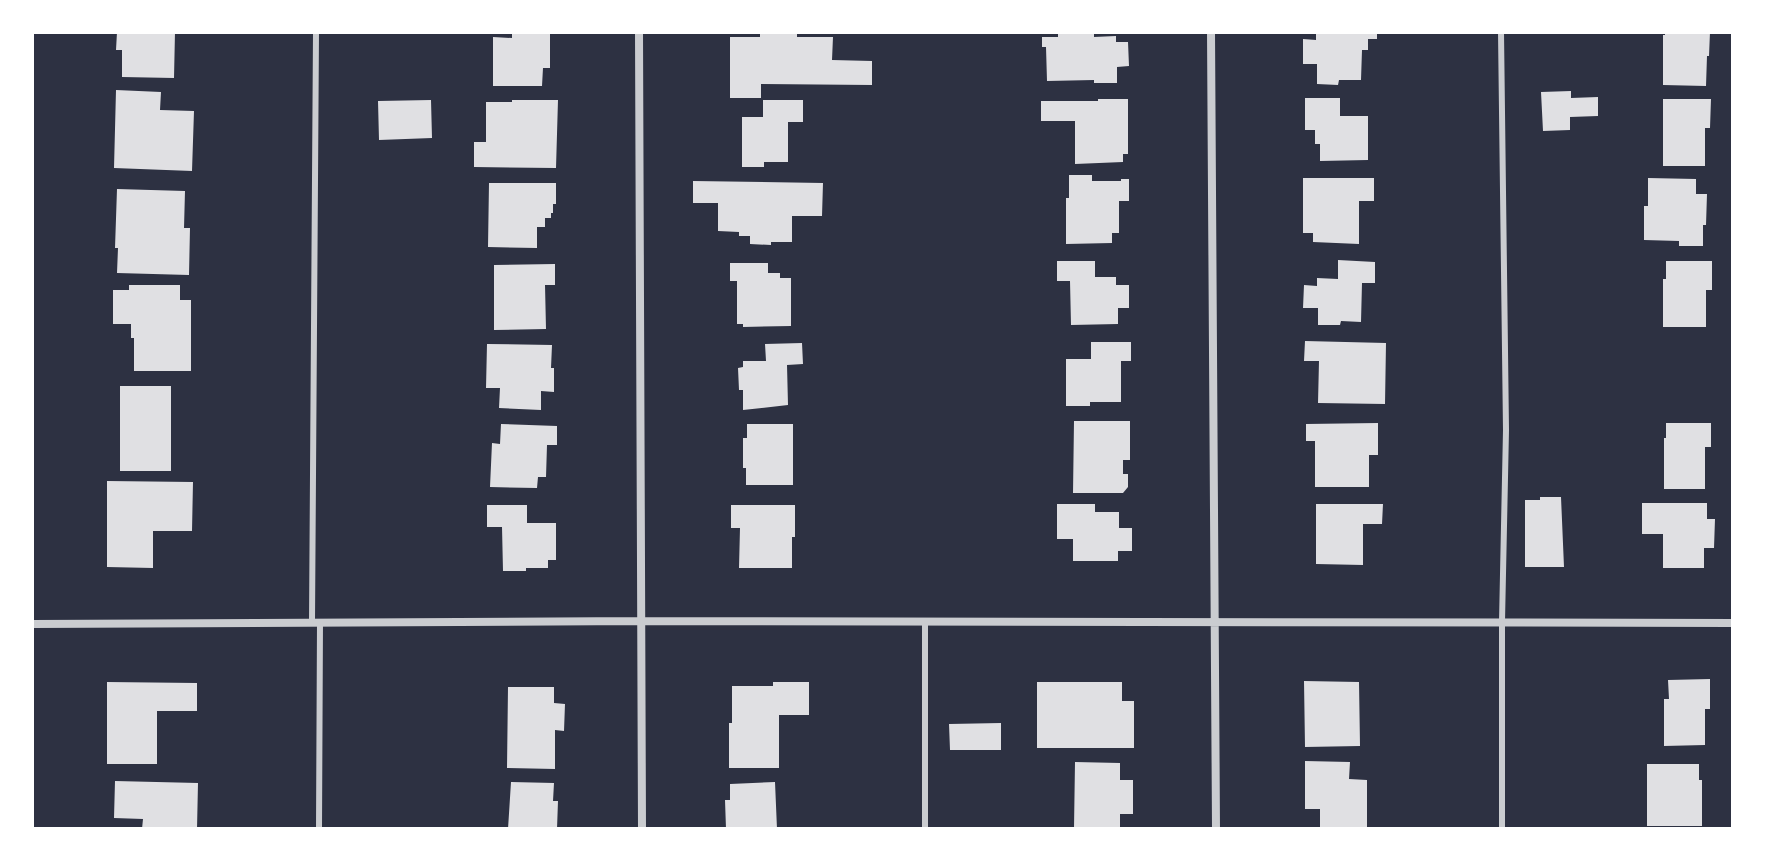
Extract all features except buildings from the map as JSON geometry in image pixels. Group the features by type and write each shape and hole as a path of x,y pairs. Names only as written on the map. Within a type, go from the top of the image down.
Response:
{"street":[{"path":"639,32 642,829"},
{"path":"1211,32 1216,829"},
{"path":"32,624 641,621 1733,623"}],"lane":[{"path":"316,32 319,829"},
{"path":"1501,32 1506,430 1502,829"},
{"path":"925,621 925,829"}]}
